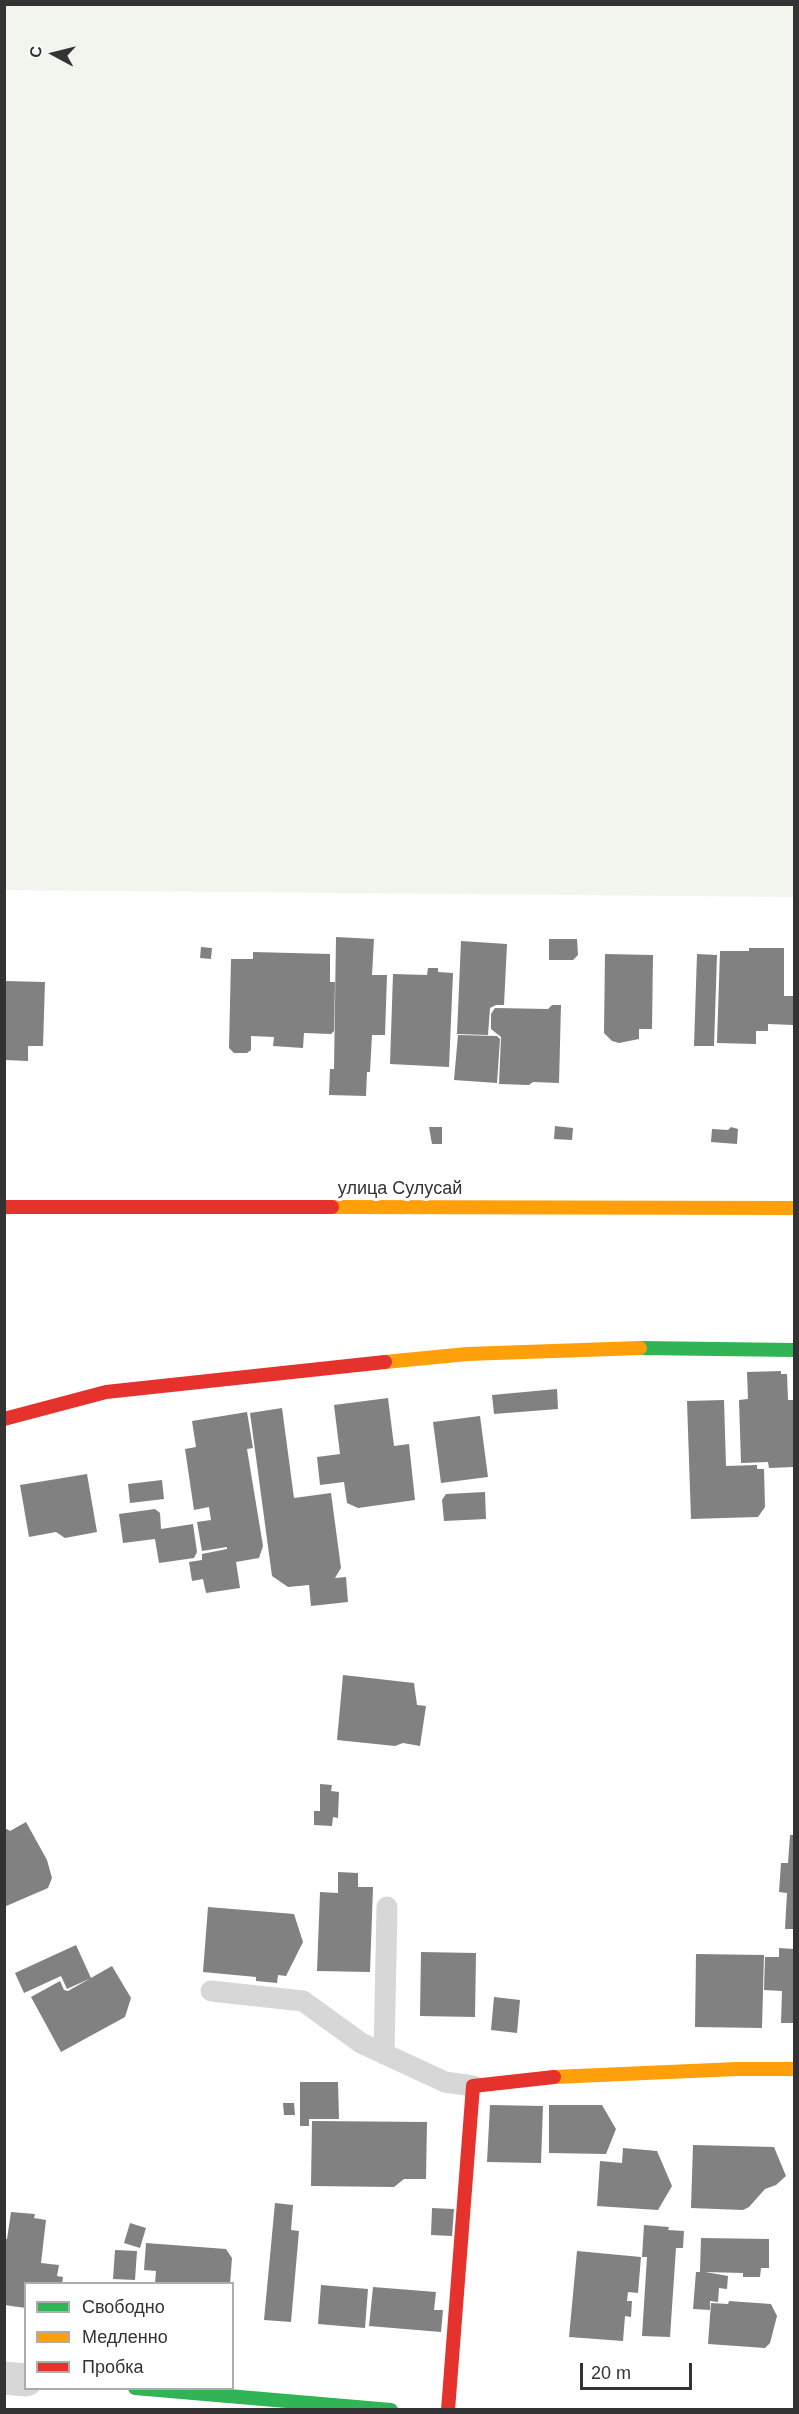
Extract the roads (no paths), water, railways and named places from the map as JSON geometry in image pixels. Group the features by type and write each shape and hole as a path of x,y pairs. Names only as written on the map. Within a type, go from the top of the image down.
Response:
{"street":[{"name":"улица Сулусай","path":"4,1207 795,1208"},
{"path":"4,1419 106,1392 467,1354 620,1348 795,1350"},
{"path":"448,2409 473,2086 547,2077 737,2069 795,2069"},
{"path":"4,2378 24,2380"},
{"path":"150,2390 259,2404 391,2409"}],"lane":[{"path":"384,2054 387,1907"},
{"path":"211,1991 303,2001 361,2043 446,2082 473,2086"}]}
